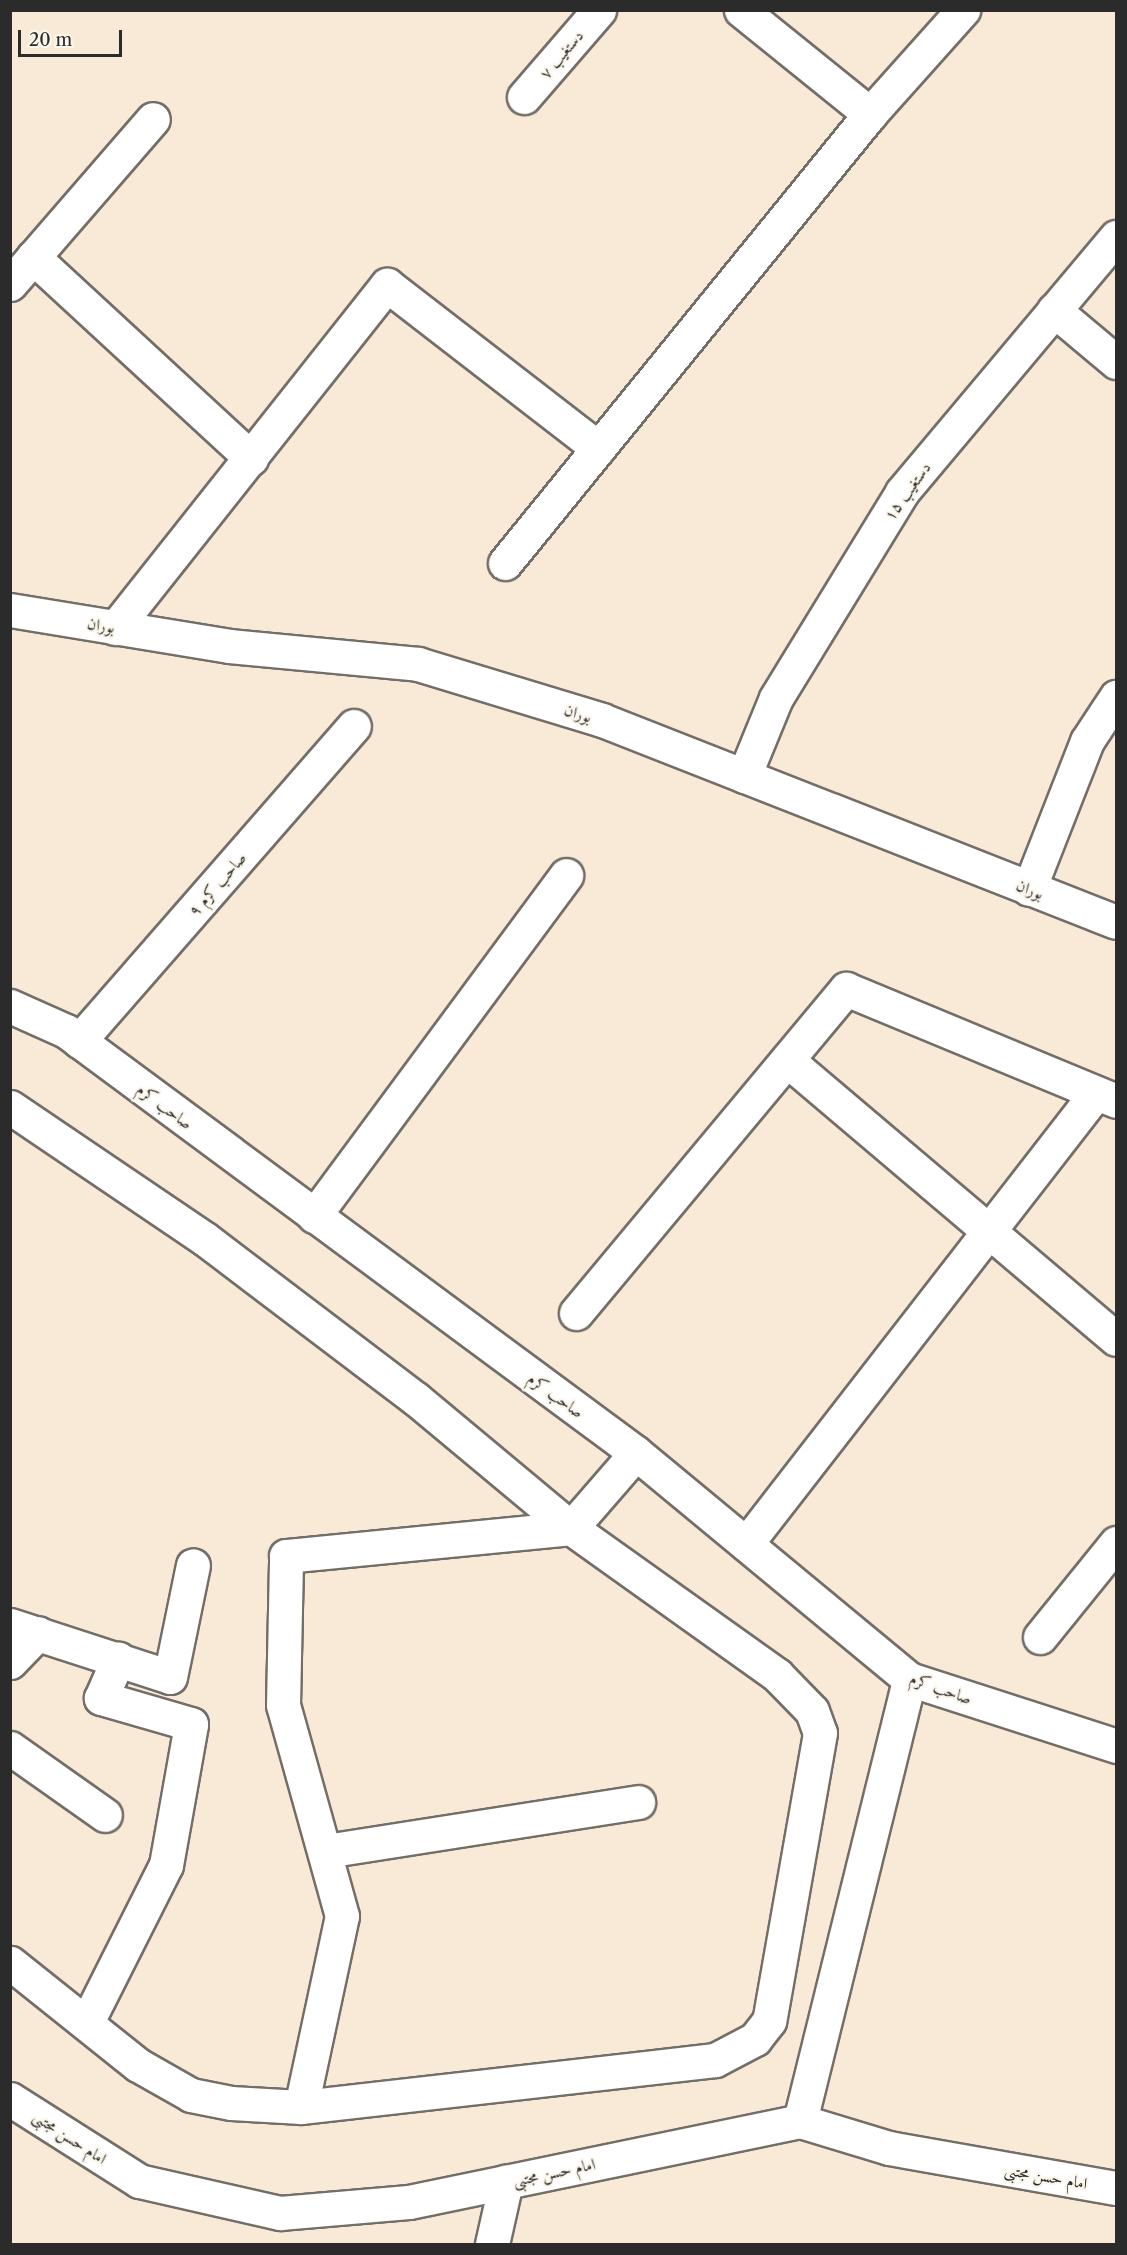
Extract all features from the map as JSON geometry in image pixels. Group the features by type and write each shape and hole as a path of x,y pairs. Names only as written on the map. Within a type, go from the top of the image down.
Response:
{"street":[{"name":"دستغیب ۷","path":"524,97 599,10"},
{"path":"741,10 870,114"},
{"path":"506,563 870,114 963,10"},
{"path":"10,284 153,119"},
{"name":"دستغیب ۱۵","path":"744,776 776,698 902,492 1116,237"},
{"path":"33,257 251,458"},
{"path":"115,628 387,285 598,448"},
{"path":"1054,310 1116,362"},
{"name":"بوران","path":"10,610 229,646 417,664 602,720 1116,922"},
{"path":"1029,889 1087,741 1116,697"},
{"name":"صاحب کرم ۹","path":"79,1041 354,726"},
{"path":"314,1216 566,875"},
{"path":"576,1313 846,989 1106,1097 988,1230 746,1544"},
{"name":"صاحب کرم","path":"10,1005 79,1041 636,1454 909,1679 1116,1746"},
{"path":"787,1060 1116,1339"},
{"path":"10,1107 205,1239 416,1399 571,1528 777,1675 812,1711 820,1733 769,2021 755,2040 715,2060 301,2107 270,2107 191,2095 138,2065 87,2022 10,1963"},
{"path":"301,2107 342,1916 326,1851 283,1705 286,1556 571,1528 636,1454"},
{"path":"1040,1637 1116,1543"},
{"path":"10,1662 24,1629 170,1677 193,1565"},
{"path":"87,2022 166,1865 191,1724 101,1698 118,1659"},
{"path":"800,2121 909,1679"},
{"path":"10,1748 105,1815"},
{"path":"326,1851 638,1802"},
{"name":"امام حسن مجتبی","path":"10,2098 139,2181 280,2213 409,2202 800,2121 889,2148 1116,2188"},
{"path":"492,2244 506,2182"}]}
